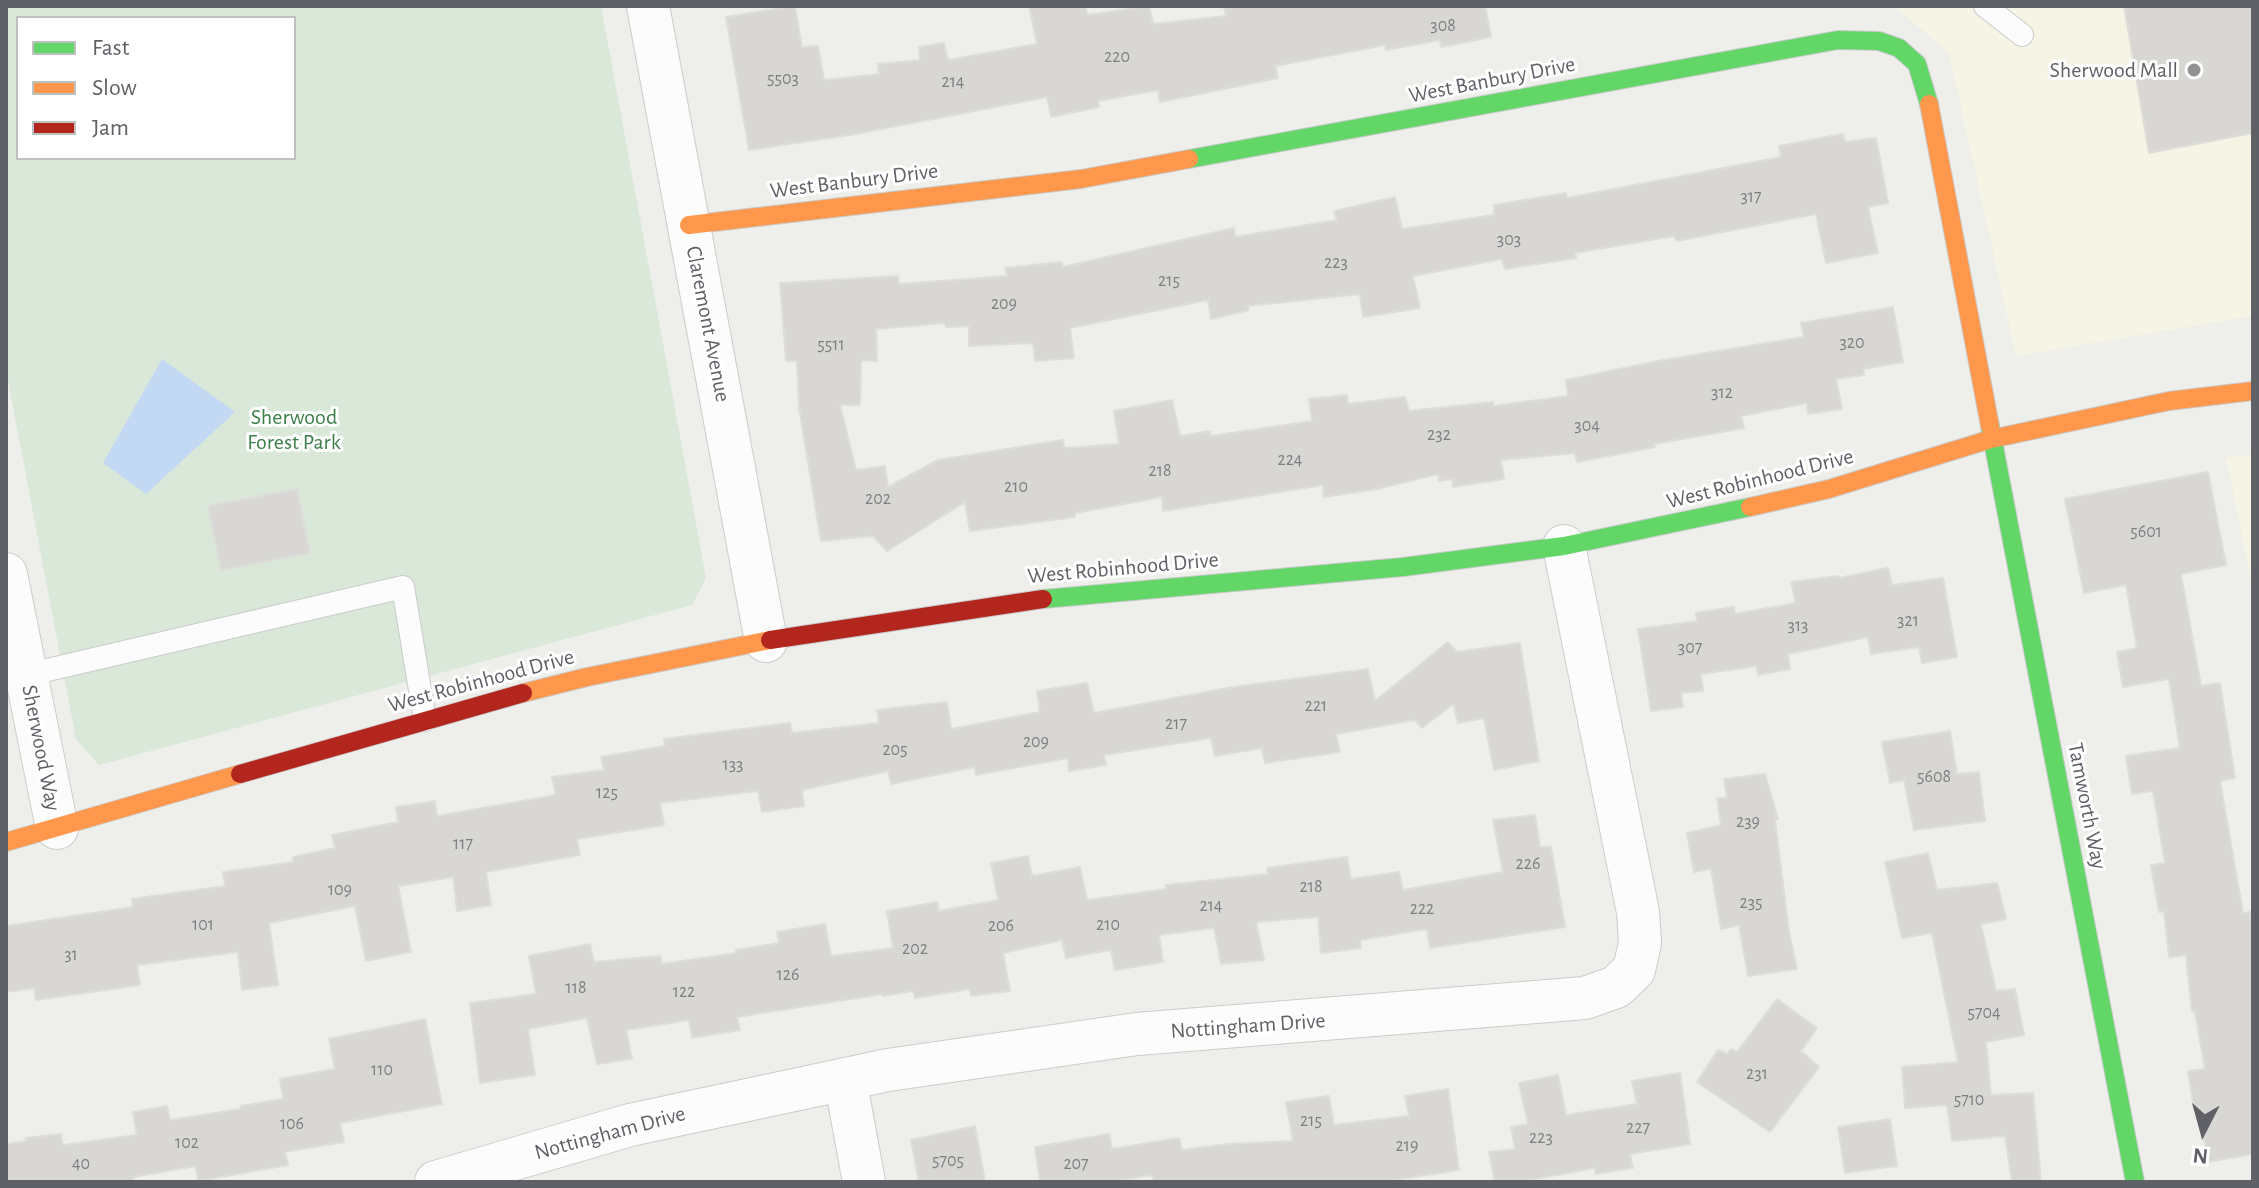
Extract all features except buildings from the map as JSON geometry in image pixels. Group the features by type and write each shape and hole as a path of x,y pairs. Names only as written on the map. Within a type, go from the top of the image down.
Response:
{"street":[{"name":"Claremont Avenue","path":"648,6 766,641"},
{"name":"West Banbury Drive","path":"689,225 1081,179 1838,40 1879,41 1899,48 1917,64 1926,89 1991,439"},
{"name":"West Robinhood Drive","path":"6,842 425,720 587,677 766,641 893,618 1022,601 1403,567 1564,546 1675,525 1829,489 1991,439 2169,401 2253,391"},
{"name":"Tamworth Way","path":"1991,439 2135,1182"},
{"name":"Nottingham Drive","path":"436,1182 630,1125 888,1070 1137,1034 1585,998 1616,987 1634,970 1640,943 1638,912 1564,546"},
{"name":"Sherwood Way","path":"6,574 57,828"},
{"path":"845,1079 864,1182"}],"lane":[{"path":"1985,6 2022,35"},
{"path":"26,675 403,587 425,720"}],"shaded area":[{"path":"1894,6 2253,6 2253,316 2016,356 1949,53"},
{"path":"2253,454 2253,592 2226,458"}],"green space":[{"name":"Sherwood Forest Park","path":"6,6 601,6 706,578 692,605 99,765 76,739 6,370"}],"water":[{"path":"162,359 235,412 146,494 103,463"}],"traffic: fast":[{"path":"1189,159 1838,40 1879,41 1899,48 1917,64 1929,104"},
{"path":"1990,426 2135,1182"},
{"path":"1043,599 1403,567 1564,546 1750,507"}],"traffic: slow":[{"path":"1929,104 1990,426"},
{"path":"689,225 1081,179 1189,159"},
{"path":"1750,507 1829,489 1991,439 2169,401 2253,391"},
{"path":"523,693 770,640"},
{"path":"6,842 240,774"}],"traffic: jam":[{"path":"770,640 1043,599"},
{"path":"240,774 523,693"}],"place":[{"name":"Sherwood Mall","path":"2194,70"}]}
